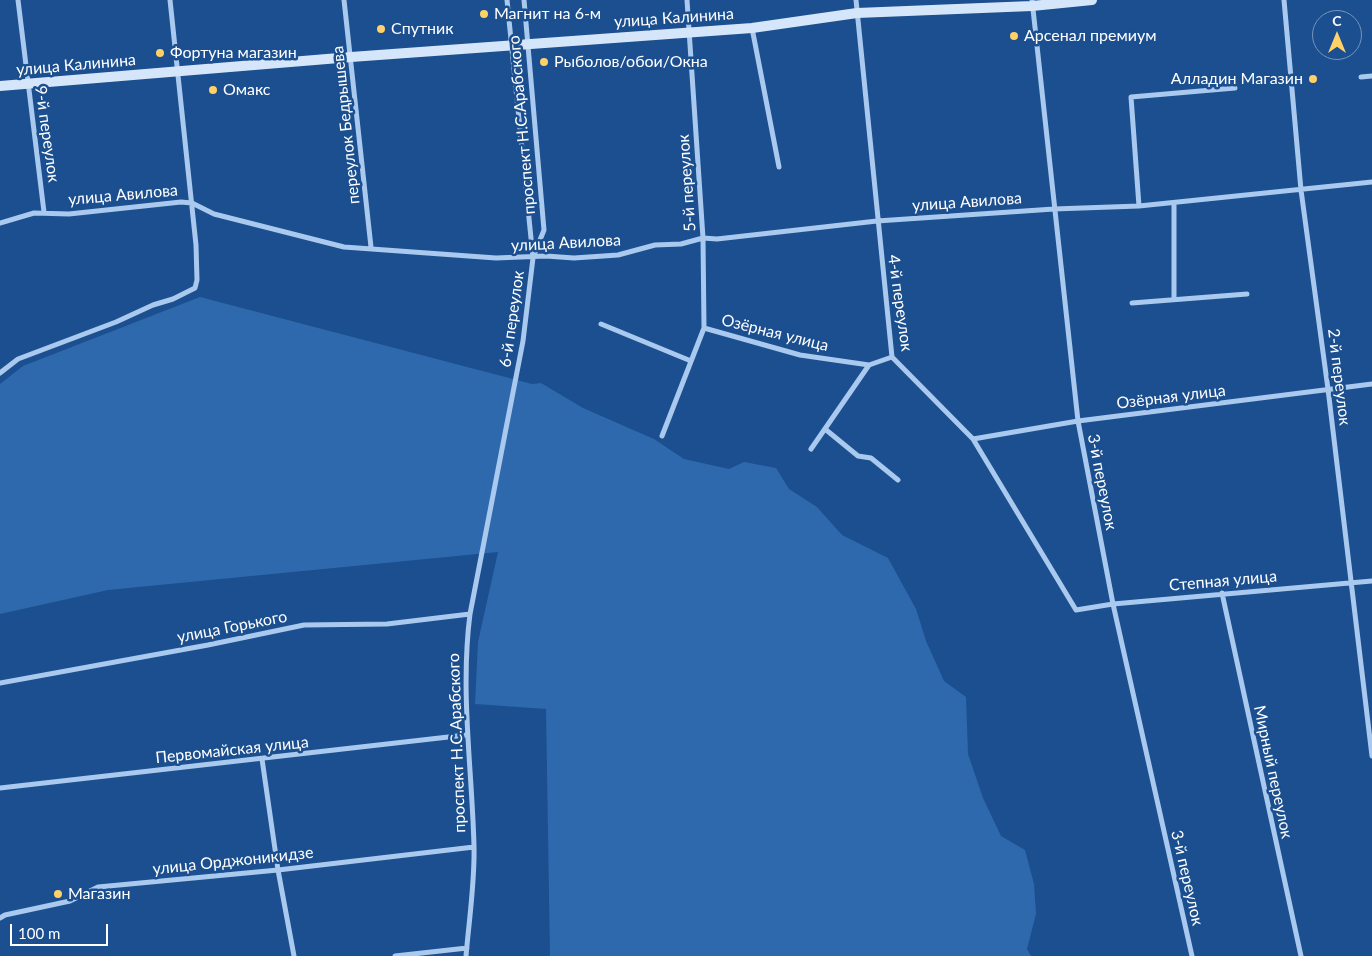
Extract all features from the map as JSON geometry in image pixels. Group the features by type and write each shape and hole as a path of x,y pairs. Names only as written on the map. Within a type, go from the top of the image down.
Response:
{"main road":[{"name":"улица Калинина","path":"0,86 351,57 689,31 752,28 857,14 1092,0"}],"street":[{"name":"9-й переулок","path":"18,0 44,212"},
{"path":"0,373 18,359 116,322 195,288 197,280 196,245 176,71 170,0"},
{"name":"переулок Бедрышева","path":"344,0 371,247"},
{"name":"проспект Н.С.Арабского","path":"507,0 533,258"},
{"name":"проспект Н.С.Арабского","path":"524,0 544,230 533,258"},
{"name":"5-й переулок","path":"662,436 704,328 703,238 687,0"},
{"name":"4-й переулок","path":"856,0 892,357 974,439 1076,610"},
{"name":"2-й переулок","path":"1284,0 1301,190 1328,389 1372,756"},
{"name":"3-й переулок","path":"1032,3 1078,421 1113,604 1192,956"},
{"name":"улица Калинина","path":"752,28 779,167"},
{"path":"1361,77 1372,76"},
{"path":"1139,206 1131,97 1235,88"},
{"name":"улица Авилова","path":"0,222 44,212 69,214 173,201 192,203 214,214 344,247 371,247 496,258 533,258 618,255 656,245 681,244 703,238 726,238 877,220 1054,209 1139,206 1372,182"},
{"path":"1174,203 1174,299"},
{"name":"6-й переулок","path":"515,384 523,340 533,258"},
{"path":"1132,303 1247,294"},
{"path":"601,324 691,362"},
{"name":"Озёрная улица","path":"704,328 800,355 869,365"},
{"path":"811,449 869,365 892,357"},
{"name":"проспект Н.С.Арабского","path":"466,956 474,847 466,735 465,658 470,614 515,384"},
{"name":"Озёрная улица","path":"974,439 1078,421 1372,384"},
{"path":"825,429 858,456 871,458 898,480"},
{"name":"Степная улица","path":"1076,610 1113,604 1372,580"},
{"name":"Мирный переулок","path":"1222,593 1301,956"},
{"name":"улица Горького","path":"0,683 208,646 304,625 387,624 470,614"},
{"name":"Первомайская улица","path":"0,788 466,735"},
{"path":"262,759 278,870 294,956"},
{"name":"улица Орджоникидзе","path":"0,918 5,915 70,901 98,887 278,870 474,847"},
{"path":"395,956 467,948"}],"shaded area":[{"path":"200,297 532,384 541,383 583,408 654,439 684,459 729,469 744,462 776,468 789,489 817,507 842,535 888,558 916,609 926,641 944,681 966,697 968,754 983,798 1001,836 1025,850 1034,884 1036,914 1027,949 1031,956 550,956 546,709 475,704 478,642 498,552 108,590 0,614 0,384 23,366"}],"place":[{"name":"Магнит на 6-м","path":"484,14"},
{"name":"Спутник","path":"381,29"},
{"name":"Арсенал премиум","path":"1014,36"},
{"name":"Фортуна магазин","path":"160,53"},
{"name":"Рыболов/обои/Окна","path":"544,62"},
{"name":"Алладин Магазин","path":"1313,79"},
{"name":"Омакс","path":"213,90"},
{"name":"Магазин","path":"58,894"}]}
